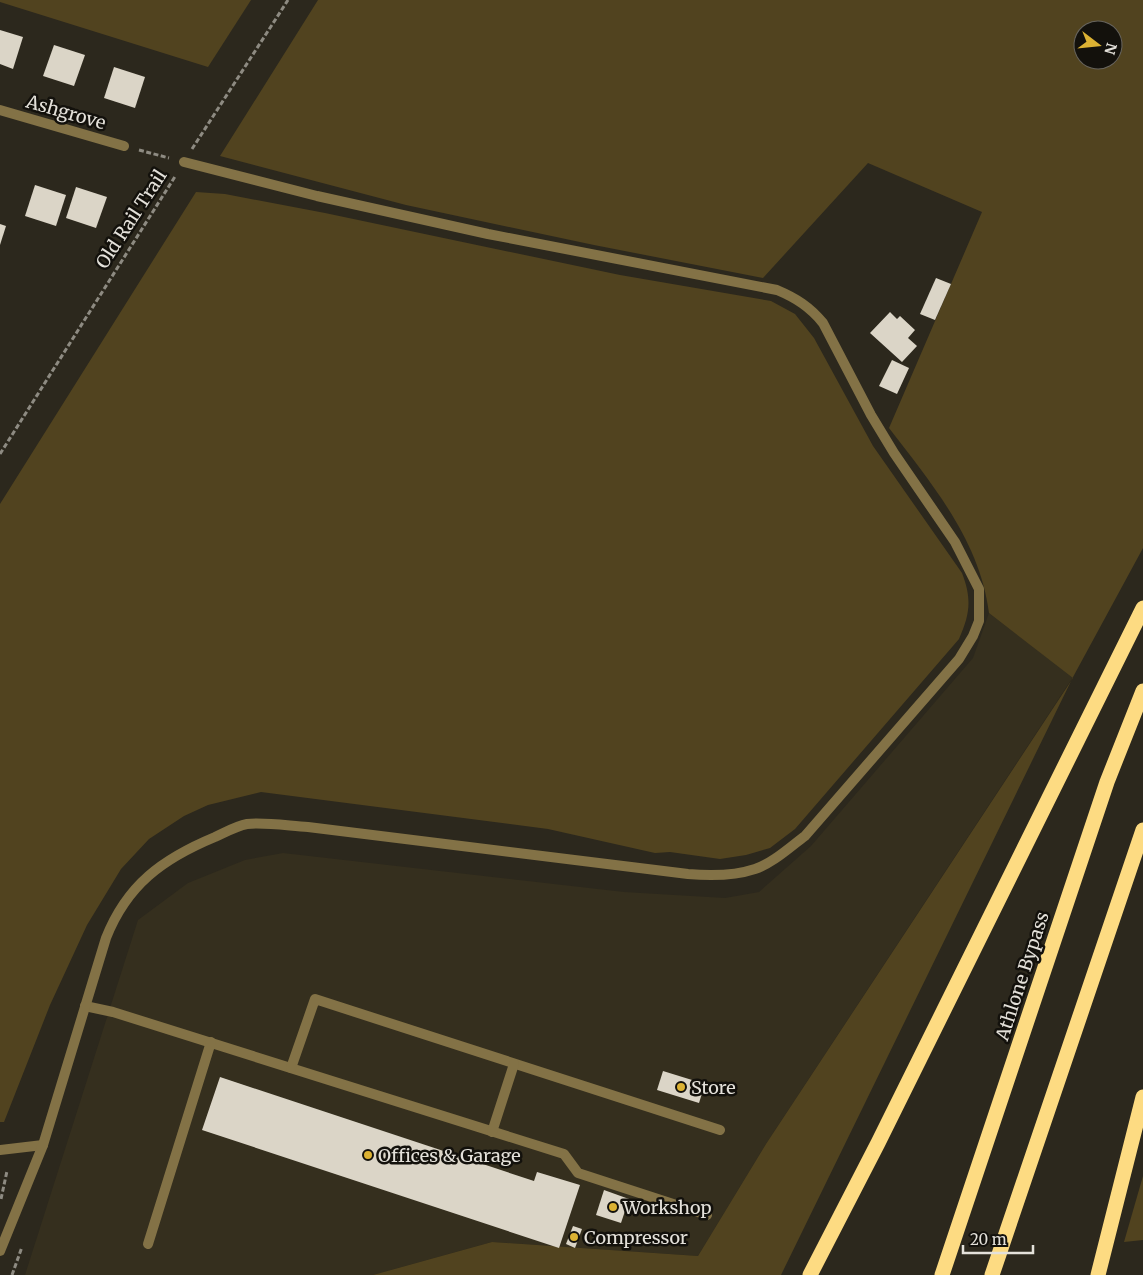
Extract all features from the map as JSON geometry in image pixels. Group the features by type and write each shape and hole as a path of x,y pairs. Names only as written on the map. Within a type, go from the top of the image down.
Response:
{"highway":[{"path":"810,1275 878,1143 1143,608"},
{"name":"Athlone Bypass","path":"942,1275 1107,782 1143,691"},
{"path":"992,1275 1143,830"},
{"path":"1098,1275 1143,1097"}],"street":[{"name":"Ashgrove","path":"0,110 124,146"},
{"path":"0,1251 43,1145 106,938 114,918 139,883 157,868 190,847 246,824 308,827 688,874 712,876 755,869 805,836 958,659 973,636 979,621 979,589 955,542 880,430 823,323 814,312 792,296 777,290 488,234 317,196 184,162"},
{"path":"291,1068 315,999 720,1130"},
{"path":"85,1006 113,1012 211,1042 564,1154 578,1173 707,1215"},
{"path":"148,1244 211,1042"},
{"path":"492,1132 514,1064"},
{"path":"0,1150 43,1145"},
{"path":"0,1237 10,1224"}],"path":[{"name":"Old Rail Trail","path":"0,454 214,112 288,0"},
{"path":"124,146 184,162"},
{"path":"0,1202 7,1171"}],"shaded area":[{"path":"0,0 251,0 208,67 0,2"},
{"path":"318,0 1143,0 1143,548 1073,678 989,613 984,587 976,562 965,538 952,514 922,470 889,428 982,212 868,163 763,278 594,245 406,205 220,156"},
{"path":"196,192 225,194 620,275 771,301 795,314 814,338 873,446 962,573 968,599 966,622 959,639 795,829 770,848 746,855 720,859 670,852 655,853 548,829 261,792 208,805 184,816 149,839 121,869 87,925 50,1005 4,1122 0,1122 0,504"},
{"path":"989,613 1073,677 766,1144 698,1256 492,1242 373,1275 25,1275 138,920 188,883 245,860 283,853 624,892 725,898 759,892 811,846 973,658"},
{"path":"1071,681 781,1275 373,1275 492,1242 698,1256 766,1144"},
{"path":"1143,1176 1143,1240 1124,1242"}],"building":[{"path":"0,30 23,37 13,69 0,64"},
{"path":"54,45 85,55 74,86 43,76"},
{"path":"114,67 145,77 135,108 104,98"},
{"path":"35,185 66,195 56,226 25,216"},
{"path":"76,187 107,197 96,228 66,218"},
{"path":"0,224 6,226 0,245"},
{"path":"936,278 951,284 935,320 920,314"},
{"path":"890,312 897,319 900,316 915,330 908,338 917,346 902,362 870,333"},
{"path":"892,360 909,368 897,394 879,386"},
{"name":"Store","path":"663,1071 705,1084 699,1103 657,1090"},
{"name":"Offices & Garage","path":"220,1077 534,1181 537,1172 580,1185 559,1248 202,1130"},
{"name":"Workshop","path":"604,1190 629,1199 621,1223 596,1215"},
{"name":"Compressor","path":"573,1226 582,1229 575,1248 566,1244"}],"place":[{"name":"Store","path":"681,1087"},
{"name":"Offices & Garage","path":"368,1155"},
{"name":"Workshop","path":"613,1207"},
{"name":"Compressor","path":"574,1237"}]}
